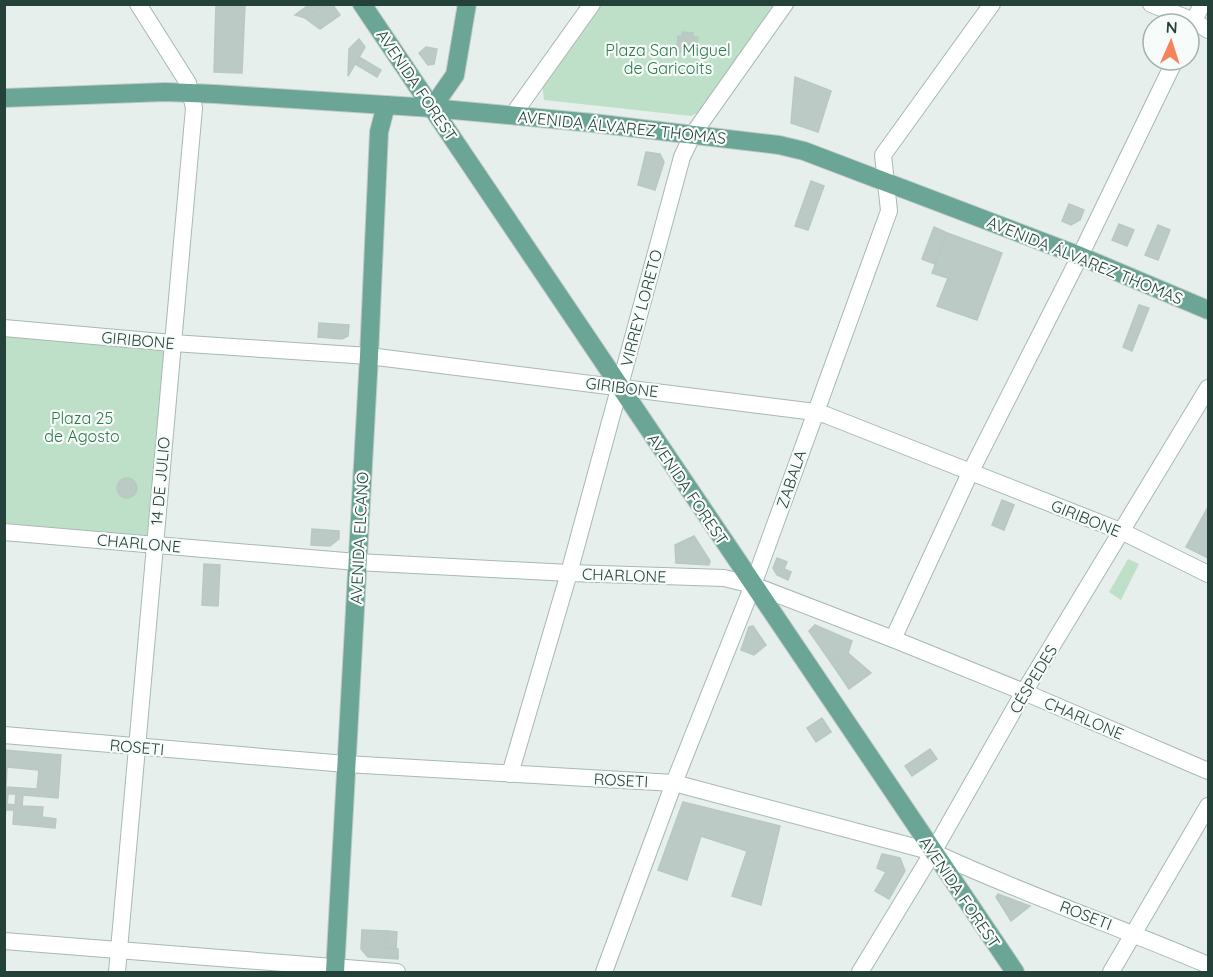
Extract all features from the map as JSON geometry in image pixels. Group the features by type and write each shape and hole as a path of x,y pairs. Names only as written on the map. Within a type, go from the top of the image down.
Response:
{"main road":[{"name":"AVENIDA FOREST","path":"362,4 1015,972"},
{"path":"432,108 455,75 467,4"},
{"name":"AVENIDA ÁLVAREZ THOMAS","path":"4,98 191,92 432,108 693,134 791,148 1080,256 1209,310"},
{"name":"AVENIDA ELCANO","path":"335,970 369,357 379,132 386,105"}],"street":[{"name":"14 DE JULIO","path":"117,972 194,108 191,92 138,4"},
{"path":"512,116 591,4"},
{"name":"VIRREY LORETO","path":"510,774 569,573 682,158 693,134 785,4"},
{"name":"ZABALA","path":"604,972 674,783 753,585 889,212 884,155 992,4"},
{"path":"1151,4 1166,12"},
{"path":"893,639 970,473 1080,256 1169,72"},
{"name":"GIRIBONE","path":"4,328 369,357 620,386 826,414 1123,532 1209,574"},
{"name":"CÉSPEDES","path":"860,972 933,852 1024,692 1209,388"},
{"name":"CHARLONE","path":"4,532 357,562 724,578 753,585 893,639 1209,771"},
{"name":"ROSETI","path":"4,735 346,764 674,783 933,852 967,868 1135,933 1209,965"},
{"path":"1111,972 1209,806"},
{"path":"4,941 335,970 397,972"}],"green space":[{"name":"Plaza San Miguel de Garicoits","path":"601,5 775,5 697,113 691,116 544,100 542,82"},
{"name":"Plaza 25 de Agosto","path":"4,335 167,350 150,537 5,523"},
{"path":"1128,559 1139,564 1121,600 1109,592"}],"building":[{"path":"216,4 245,4 242,73 214,72"},
{"path":"310,4 324,4 305,18 295,15"},
{"path":"324,4 332,4 340,15 320,29 305,18"},
{"path":"682,32 693,33 693,37 698,37 697,50 693,50 692,53 680,52 677,48 678,36 682,36"},
{"path":"359,39 365,47 348,76 349,49"},
{"path":"426,47 437,49 434,64 428,65 419,53"},
{"path":"359,57 381,70 377,77 355,64"},
{"path":"795,77 831,91 818,132 791,123"},
{"path":"646,152 660,154 664,162 655,190 638,185"},
{"path":"811,181 824,186 808,230 795,226"},
{"path":"1069,204 1084,210 1080,220 1071,225 1062,221"},
{"path":"1119,224 1134,230 1127,246 1112,240"},
{"path":"1158,225 1170,230 1158,260 1145,255"},
{"path":"934,227 947,233 935,264 922,259"},
{"path":"947,233 1002,253 977,320 937,306 948,278 932,273"},
{"path":"1139,305 1149,308 1132,351 1123,347"},
{"path":"319,323 349,325 348,336 342,339 318,337"},
{"path":"127,478 134,481 137,488 134,495 127,498 120,495 117,488 120,481"},
{"path":"1002,500 1014,505 1004,530 992,525"},
{"path":"1208,507 1208,558 1186,547"},
{"path":"312,529 339,531 339,539 330,546 311,545"},
{"path":"694,536 710,561 709,565 676,563 675,545"},
{"path":"777,558 787,562 784,569 791,572 788,580 777,575 773,568"},
{"path":"204,564 220,565 218,606 202,605"},
{"path":"815,625 852,641 848,653 832,664 809,631"},
{"path":"753,626 766,645 754,655 741,650 749,627"},
{"path":"848,653 871,673 849,689 832,664"},
{"path":"822,718 831,732 816,742 807,728"},
{"path":"930,749 937,759 912,776 905,766"},
{"path":"4,750 61,755 58,798 23,795 22,806 43,807 42,817 56,819 55,828 13,824 14,810 6,810 4,824","holes":["7,767 39,770 37,789 6,787","8,794 16,794 15,805 7,804"]},
{"path":"683,802 780,826 761,905 732,896 747,851 701,836 687,880 658,870"},
{"path":"882,854 900,858 905,871 889,899 875,891 886,872 877,868"},
{"path":"998,894 1030,906 1011,921 996,897"},
{"path":"362,930 387,931 386,948 398,949 398,959 368,957 361,949"},
{"path":"387,931 397,932 396,948 386,948"}]}
